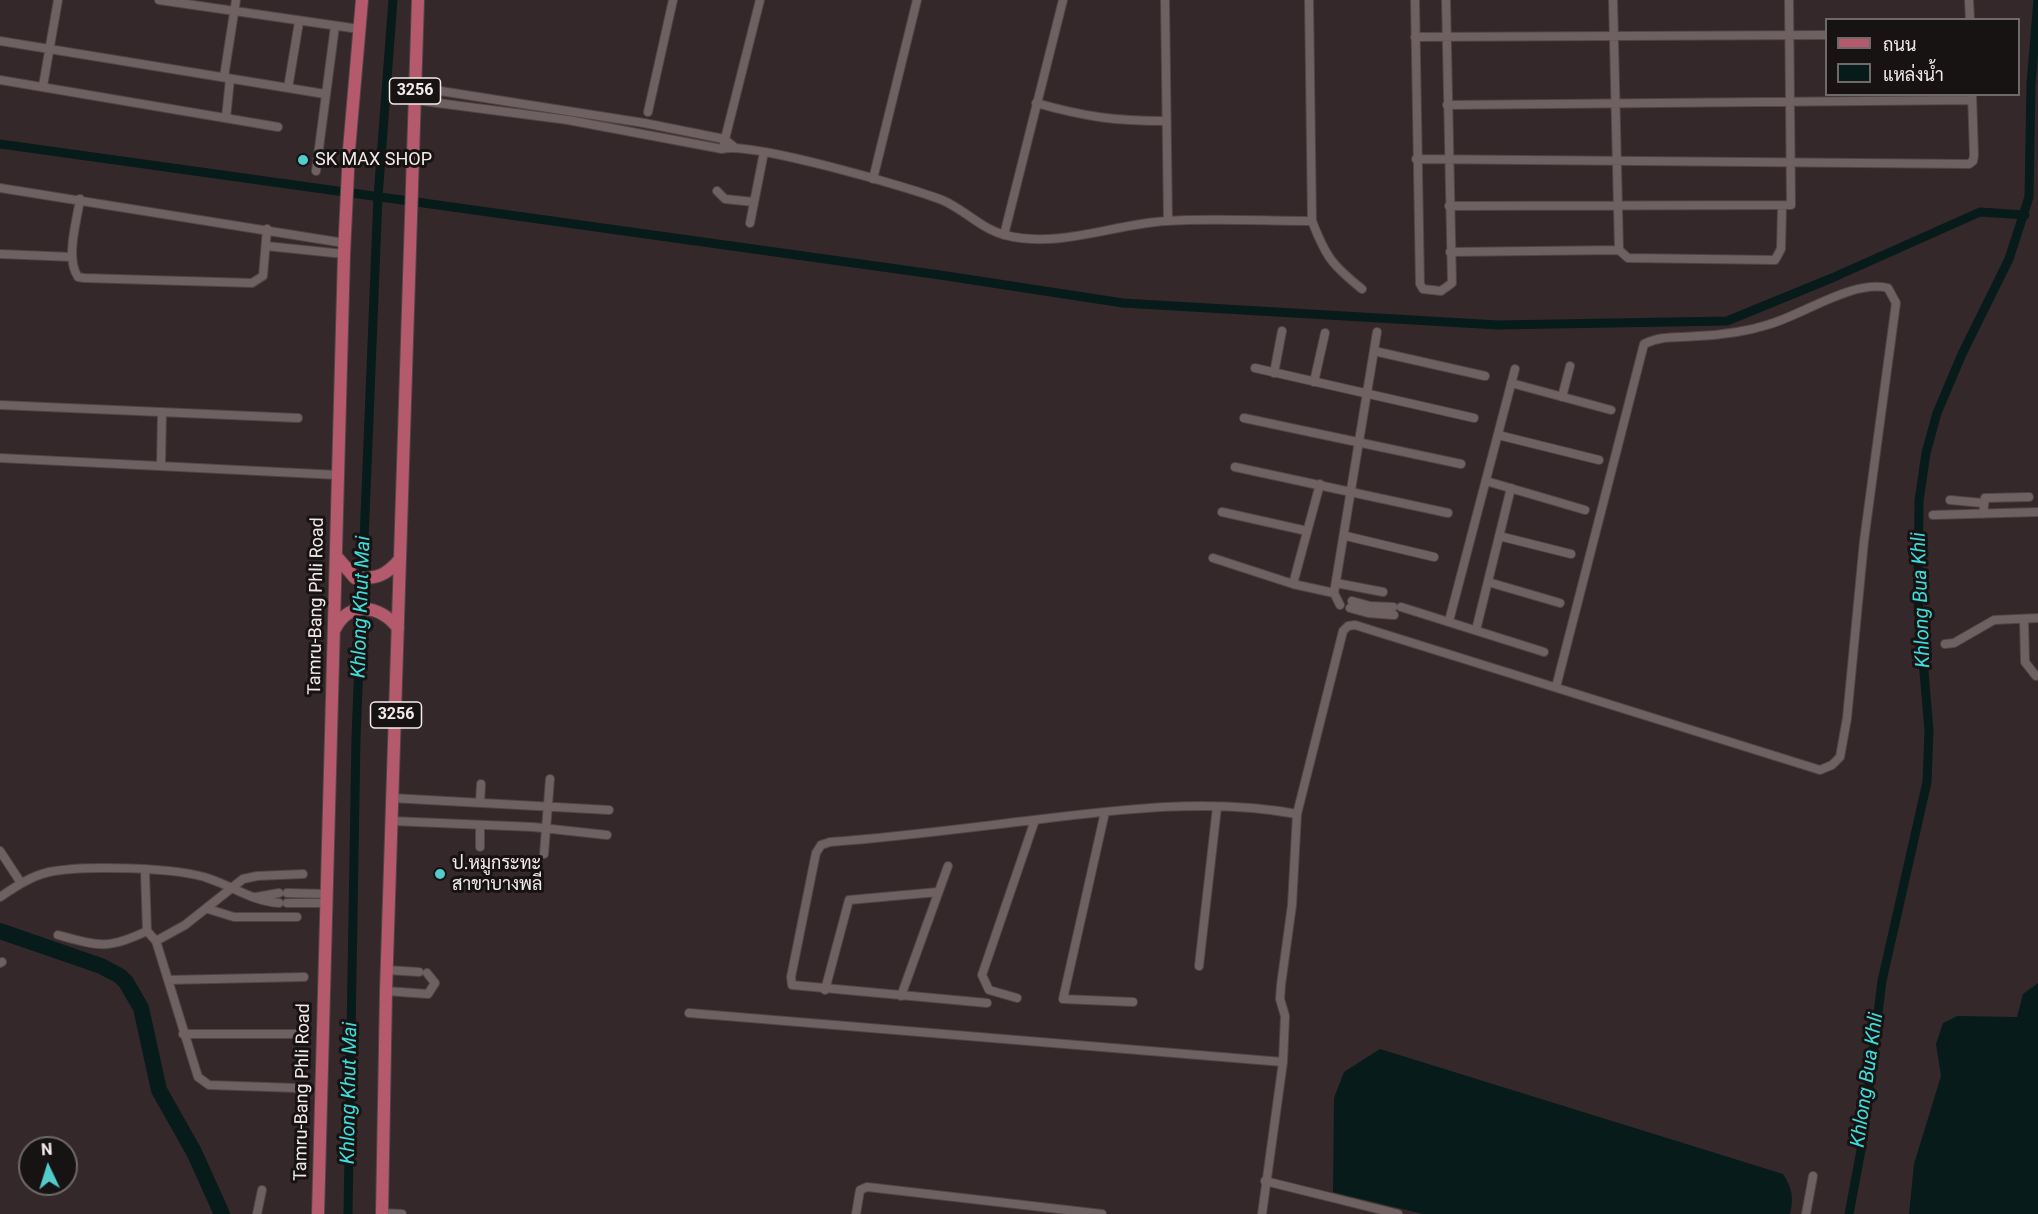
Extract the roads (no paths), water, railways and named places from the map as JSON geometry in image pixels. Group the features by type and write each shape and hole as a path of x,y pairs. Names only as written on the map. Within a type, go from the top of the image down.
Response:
{"main road":[{"name":"Tamru-Bang Phli Road","path":"318,1214 344,249 347,174 362,0"},
{"name":"3256","path":"382,1213 386,991 418,0"},
{"path":"336,556 355,578 371,579 379,578 392,570 400,559"},
{"path":"334,630 340,618 362,609 379,611 398,628"}],"street":[{"path":"43,86 58,0"},
{"path":"159,0 359,29"},
{"path":"226,118 227,78 236,0"},
{"path":"648,112 672,0"},
{"path":"722,149 760,0"},
{"path":"873,179 917,0"},
{"path":"1004,235 1063,0"},
{"path":"1165,0 1168,221"},
{"path":"1309,0 1312,221 1324,252 1332,264 1362,289"},
{"path":"1414,0 1420,284 1423,289 1441,291 1449,288 1452,283 1446,0"},
{"path":"1613,0 1619,207 1618,250"},
{"path":"1449,206 1782,207 1791,205 1789,0"},
{"path":"1969,0 1970,18"},
{"path":"288,88 299,22"},
{"path":"316,171 335,26"},
{"path":"1415,37 1825,35"},
{"path":"0,41 325,94"},
{"path":"0,80 278,127"},
{"path":"415,87 644,123 724,140 733,146 873,179 943,201 1004,235 1057,238 1168,221 1312,221"},
{"path":"1416,159 1617,159 1792,164 1969,164 1973,161 1974,155 1972,97 1791,102 1448,105"},
{"path":"415,100 568,120 722,149 733,146"},
{"path":"1036,104 1083,117 1114,121 1166,122"},
{"path":"750,223 764,152"},
{"path":"0,188 267,229 344,249"},
{"path":"717,191 725,200 754,202"},
{"path":"80,199 72,257 74,271 78,277 84,278 252,283 263,276 267,229"},
{"path":"1450,252 1618,250 1628,258 1775,260 1781,249 1782,207"},
{"path":"266,246 344,249"},
{"path":"0,254 72,257"},
{"path":"1262,1214 1283,1062 1285,1016 1280,992 1292,905 1297,814 1343,631 1348,626 1355,625 1820,770 1832,765 1840,757 1847,718 1864,541 1896,303 1888,288 1877,285 1857,290 1767,325 1716,334 1658,338 1644,344 1556,687"},
{"path":"1274,373 1282,331"},
{"path":"1343,601 1336,584 1346,536 1377,332"},
{"path":"1314,382 1325,333"},
{"path":"1374,351 1485,376"},
{"path":"1562,397 1570,366"},
{"path":"1255,368 1474,418"},
{"path":"1449,621 1515,369"},
{"path":"1511,383 1611,410"},
{"path":"0,405 298,418"},
{"path":"161,466 162,412"},
{"path":"1244,418 1461,464"},
{"path":"1498,435 1599,460"},
{"path":"0,458 338,475"},
{"path":"1235,467 1448,513"},
{"path":"1486,481 1585,510"},
{"path":"1293,585 1320,484"},
{"path":"1476,630 1511,488"},
{"path":"1983,514 1985,498 2029,497"},
{"path":"1950,500 1983,503"},
{"path":"1222,512 1306,531"},
{"path":"1933,515 2038,512"},
{"path":"1346,536 1434,557"},
{"path":"1499,536 1571,554"},
{"path":"1213,558 1369,610 1414,611 1544,652"},
{"path":"1488,582 1560,603"},
{"path":"1336,584 1383,592"},
{"path":"1368,629 1369,610"},
{"path":"1945,644 1954,643 1994,620 2038,618"},
{"path":"2024,619 2025,662 2036,676"},
{"path":"544,854 550,779"},
{"path":"480,803 481,784"},
{"path":"392,798 609,810"},
{"path":"987,1002 797,987 791,981 816,853 821,845 830,842 1175,806 1297,814"},
{"path":"1199,966 1217,807"},
{"path":"1105,812 1063,999 1133,1002"},
{"path":"1017,998 989,990 982,975 1035,820"},
{"path":"392,821 546,829 607,835"},
{"path":"480,825 480,848"},
{"path":"0,851 21,883"},
{"path":"901,996 948,866"},
{"path":"0,897 21,883 48,873 67,870 180,873 210,878 229,889 256,897 328,898"},
{"path":"145,871 147,931 156,941 198,1077 209,1086 297,1088"},
{"path":"156,941 186,926 243,879 257,876 303,874"},
{"path":"825,990 849,900 938,892"},
{"path":"208,909 234,917 297,917"},
{"path":"58,935 106,946 124,942 147,931"},
{"path":"386,991 428,994 435,983 423,972 387,970"},
{"path":"168,980 304,977"},
{"path":"689,1013 1283,1062"},
{"path":"183,1034 298,1034"},
{"path":"1806,1214 1813,1176"},
{"path":"1265,1181 1398,1214"},
{"path":"856,1214 860,1190 867,1187 1056,1211 1102,1214"},
{"path":"257,1214 262,1190"},
{"path":"382,1213 402,1214"}],"water":[{"path":"2038,983 2038,1214 1909,1214 1914,1164 1941,1076 1936,1044 1943,1023 1957,1016 2017,1017 2023,994"},
{"path":"1380,1049 1783,1174 1791,1193 1790,1214 1423,1214 1333,1192 1334,1098 1344,1072"}],"waterway":[{"name":"Khlong Khut Mai","path":"348,1214 356,737 378,197 393,0"},
{"name":"Khlong Bua Khli","path":"1849,1214 1861,1150 1882,981 1927,782 1929,731 1918,601 1919,501 1926,453 1937,413 1962,354 2009,259 2029,197 2031,84 2038,0"},
{"path":"0,144 940,275 1123,303 1498,325 1727,321 1832,278 1980,212 2025,215"},
{"path":"0,931 101,966 120,976 126,982 141,1008 159,1090 194,1152 222,1214"}],"place":[{"name":"SK MAX SHOP","path":"303,160"},
{"name":"ป.หมูกระทะ สาขาบางพลี","path":"440,874"}]}
